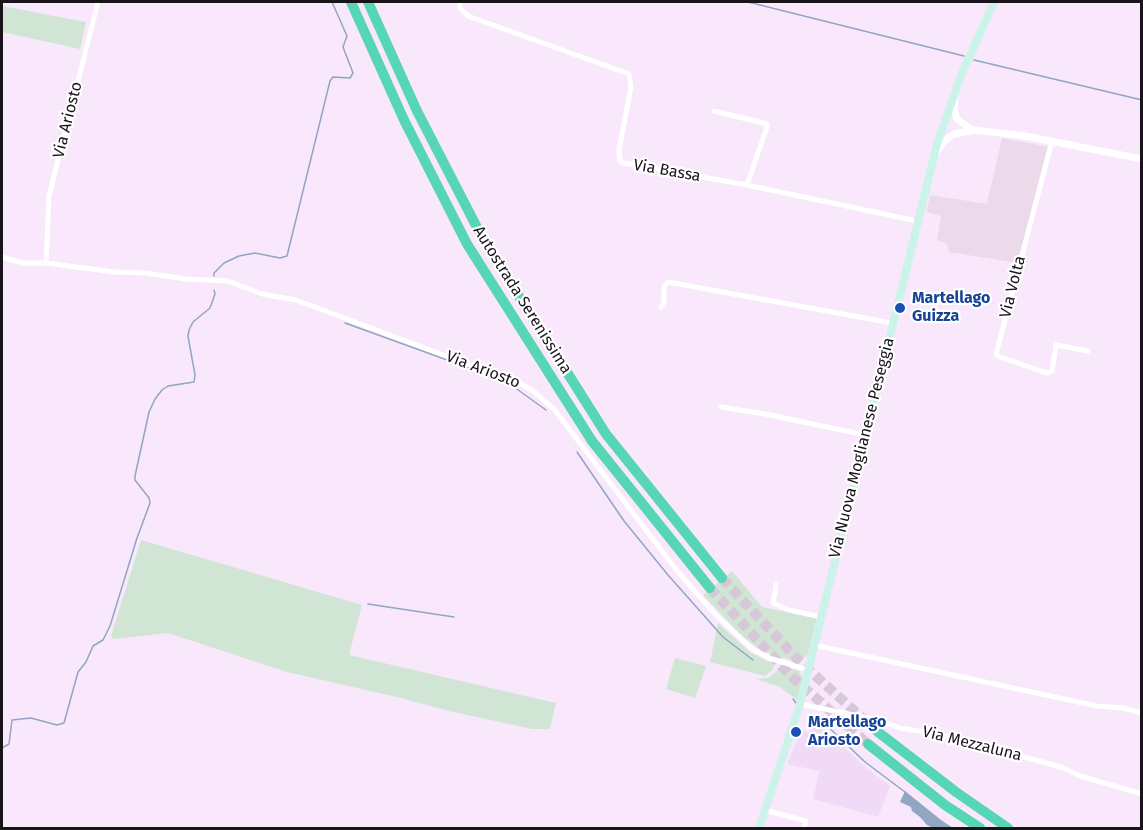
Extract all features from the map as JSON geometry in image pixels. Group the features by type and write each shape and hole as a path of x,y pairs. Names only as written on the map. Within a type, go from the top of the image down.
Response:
{"highway":[{"name":"Autostrada Serenissima","path":"351,2 404,120 467,244 592,441 710,588"},
{"name":"Autostrada Serenissima","path":"368,2 417,111 484,241 606,434 722,578"},
{"path":"878,732 956,792 1008,828"},
{"path":"868,744 945,804 980,828"}],"main road":[{"name":"Via Nuova Moglianese Peseggia","path":"759,828 800,704 933,159 956,88 994,2"}],"street":[{"name":"Via Ariosto","path":"46,263 49,196 98,2"},
{"name":"Via Bassa","path":"460,2 460,8 468,16 629,74 631,87 619,150 620,161 624,164 747,185 917,221"},
{"path":"956,88 954,109 958,122"},
{"path":"714,111 766,124 767,127 747,185"},
{"path":"974,130 958,122 950,120 944,122 949,129 958,132 974,130 1052,141 1142,159"},
{"path":"933,159 943,142 958,132"},
{"name":"Via Volta","path":"1052,141 996,354 1047,373 1052,371 1056,345 1088,351"},
{"name":"Via Ariosto","path":"2,257 23,263 46,263 114,272 228,281 262,294 296,300 522,384 554,409 678,572 716,615 751,648 769,658 808,670"},
{"path":"661,308 664,302 664,287 668,282 892,323"},
{"path":"720,407 865,435"},
{"path":"776,585 773,603 789,610 821,617"},
{"path":"814,645 1097,706 1124,708 1142,713"},
{"name":"Via Mezzaluna","path":"800,704 858,715 900,728 958,739 1061,767 1080,776 1142,794"},
{"path":"764,810 806,821 804,828"}],"shaded area":[{"path":"1002,138 1048,147 1018,263 949,252 947,244 937,240 941,216 927,212 930,195 987,204"},
{"path":"815,720 864,766 890,786 878,817 813,799 819,771 787,764 801,731 809,733"}],"green space":[{"path":"2,6 86,22 80,49 2,32"},
{"path":"141,540 362,605 349,655 556,703 550,729 532,729 287,672 168,633 113,639 111,636"},
{"path":"732,571 762,607 817,618 808,654 803,659 796,661 758,648 741,635 703,595"},
{"path":"718,623 751,653 774,664 773,669 765,676 710,662"},
{"path":"675,658 706,666 695,698 666,689"},
{"path":"783,666 799,671 802,676 797,700 780,687 756,679 768,678"}],"water":[{"path":"905,791 953,828 933,828 927,825 912,811 911,807 900,802"}],"waterway":[{"path":"214,276 214,273 224,263 239,256 255,253 280,258 287,256 330,81 333,77 350,78 353,73 343,47 347,36 332,2"},
{"path":"748,2 964,56"},
{"path":"974,60 1142,100"},
{"path":"2,748 9,744 12,720 31,718 57,725 64,723 78,672 86,662 93,646 103,640 110,626 150,503 149,498 135,480 149,412 162,390 168,386 194,382 189,330 193,322 210,308 215,294 214,290"},
{"path":"345,323 497,378"},
{"path":"507,382 546,410"},
{"path":"577,452 624,521 668,575 723,637 753,660"},
{"path":"368,604 454,617"},
{"path":"793,699 796,703"},
{"path":"822,721 865,762 905,792"}],"tunnel":[{"path":"722,578 799,661 878,732"},
{"path":"710,588 790,675 868,744"}],"place":[{"name":"Martellago Guizza","path":"900,308"},
{"name":"Martellago Ariosto","path":"796,732"}]}
